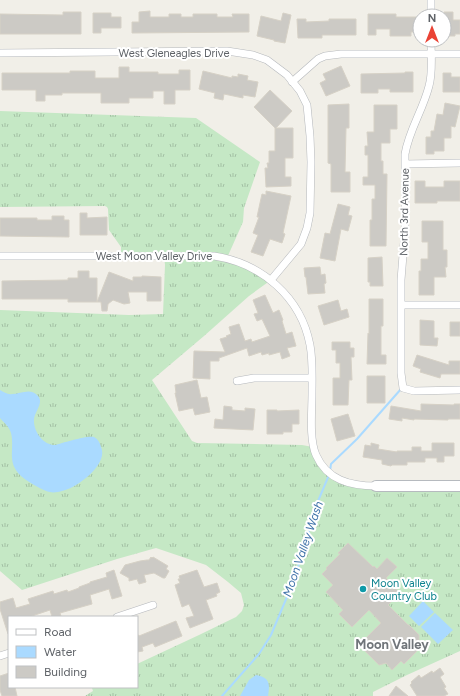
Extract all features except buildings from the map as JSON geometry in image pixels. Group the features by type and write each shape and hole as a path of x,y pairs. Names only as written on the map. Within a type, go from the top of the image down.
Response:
{"street":[{"name":"North 3rd Avenue","path":"431,48 429,88 406,146 405,230 401,280 403,388 414,391 460,390"},
{"name":"West Gleneagles Drive","path":"0,53 227,51 253,55 267,60 287,75 300,91 307,105 310,136 310,213 307,228 301,244 271,280"},
{"path":"292,82 318,59 326,56 341,54 460,54"},
{"path":"405,164 460,163"},
{"name":"West Moon Valley Drive","path":"0,256 214,256 227,258 252,268 271,280 287,296 303,323 310,345 313,447 325,470 338,480 363,486 460,486"},
{"path":"401,305 460,305"},
{"path":"237,381 254,378 312,378"},
{"path":"120,616 153,605"}],"green space":[{"name":"Moon Valley Country Club","path":"0,111 196,118 260,162 244,208 243,222 227,258 271,280 249,296 152,380 192,441 197,443 302,445 313,447 325,470 354,484 460,486 460,651 373,692 373,696 85,696 93,691 92,688 138,688 138,664 236,617 242,611 244,605 241,593 206,565 156,548 22,590 0,571 0,310 129,315 163,314 165,265 164,256 121,256 121,247 109,230 108,209 105,206 0,207"}],"water":[{"path":"0,390 10,394 29,391 38,396 40,401 34,419 34,424 37,432 47,443 55,445 86,437 94,437 98,440 102,454 96,468 76,485 58,492 44,490 23,478 16,471 12,460 11,433 8,426 0,418"},
{"path":"423,601 434,612 419,626 409,616"},
{"path":"435,613 453,630 438,644 421,627"},
{"path":"256,675 261,676 268,682 268,696 240,696 249,680"}],"waterway":[{"name":"Moon Valley Wash","path":"330,471 331,464 357,439 401,389"},
{"name":"Moon Valley Wash","path":"222,696 259,654 271,635 292,585 307,540 313,513 329,475"}],"place":[{"name":"Moon Valley Country Club","path":"363,589"}],"district":[{"name":"Moon Valley","path":"392,644"}]}
